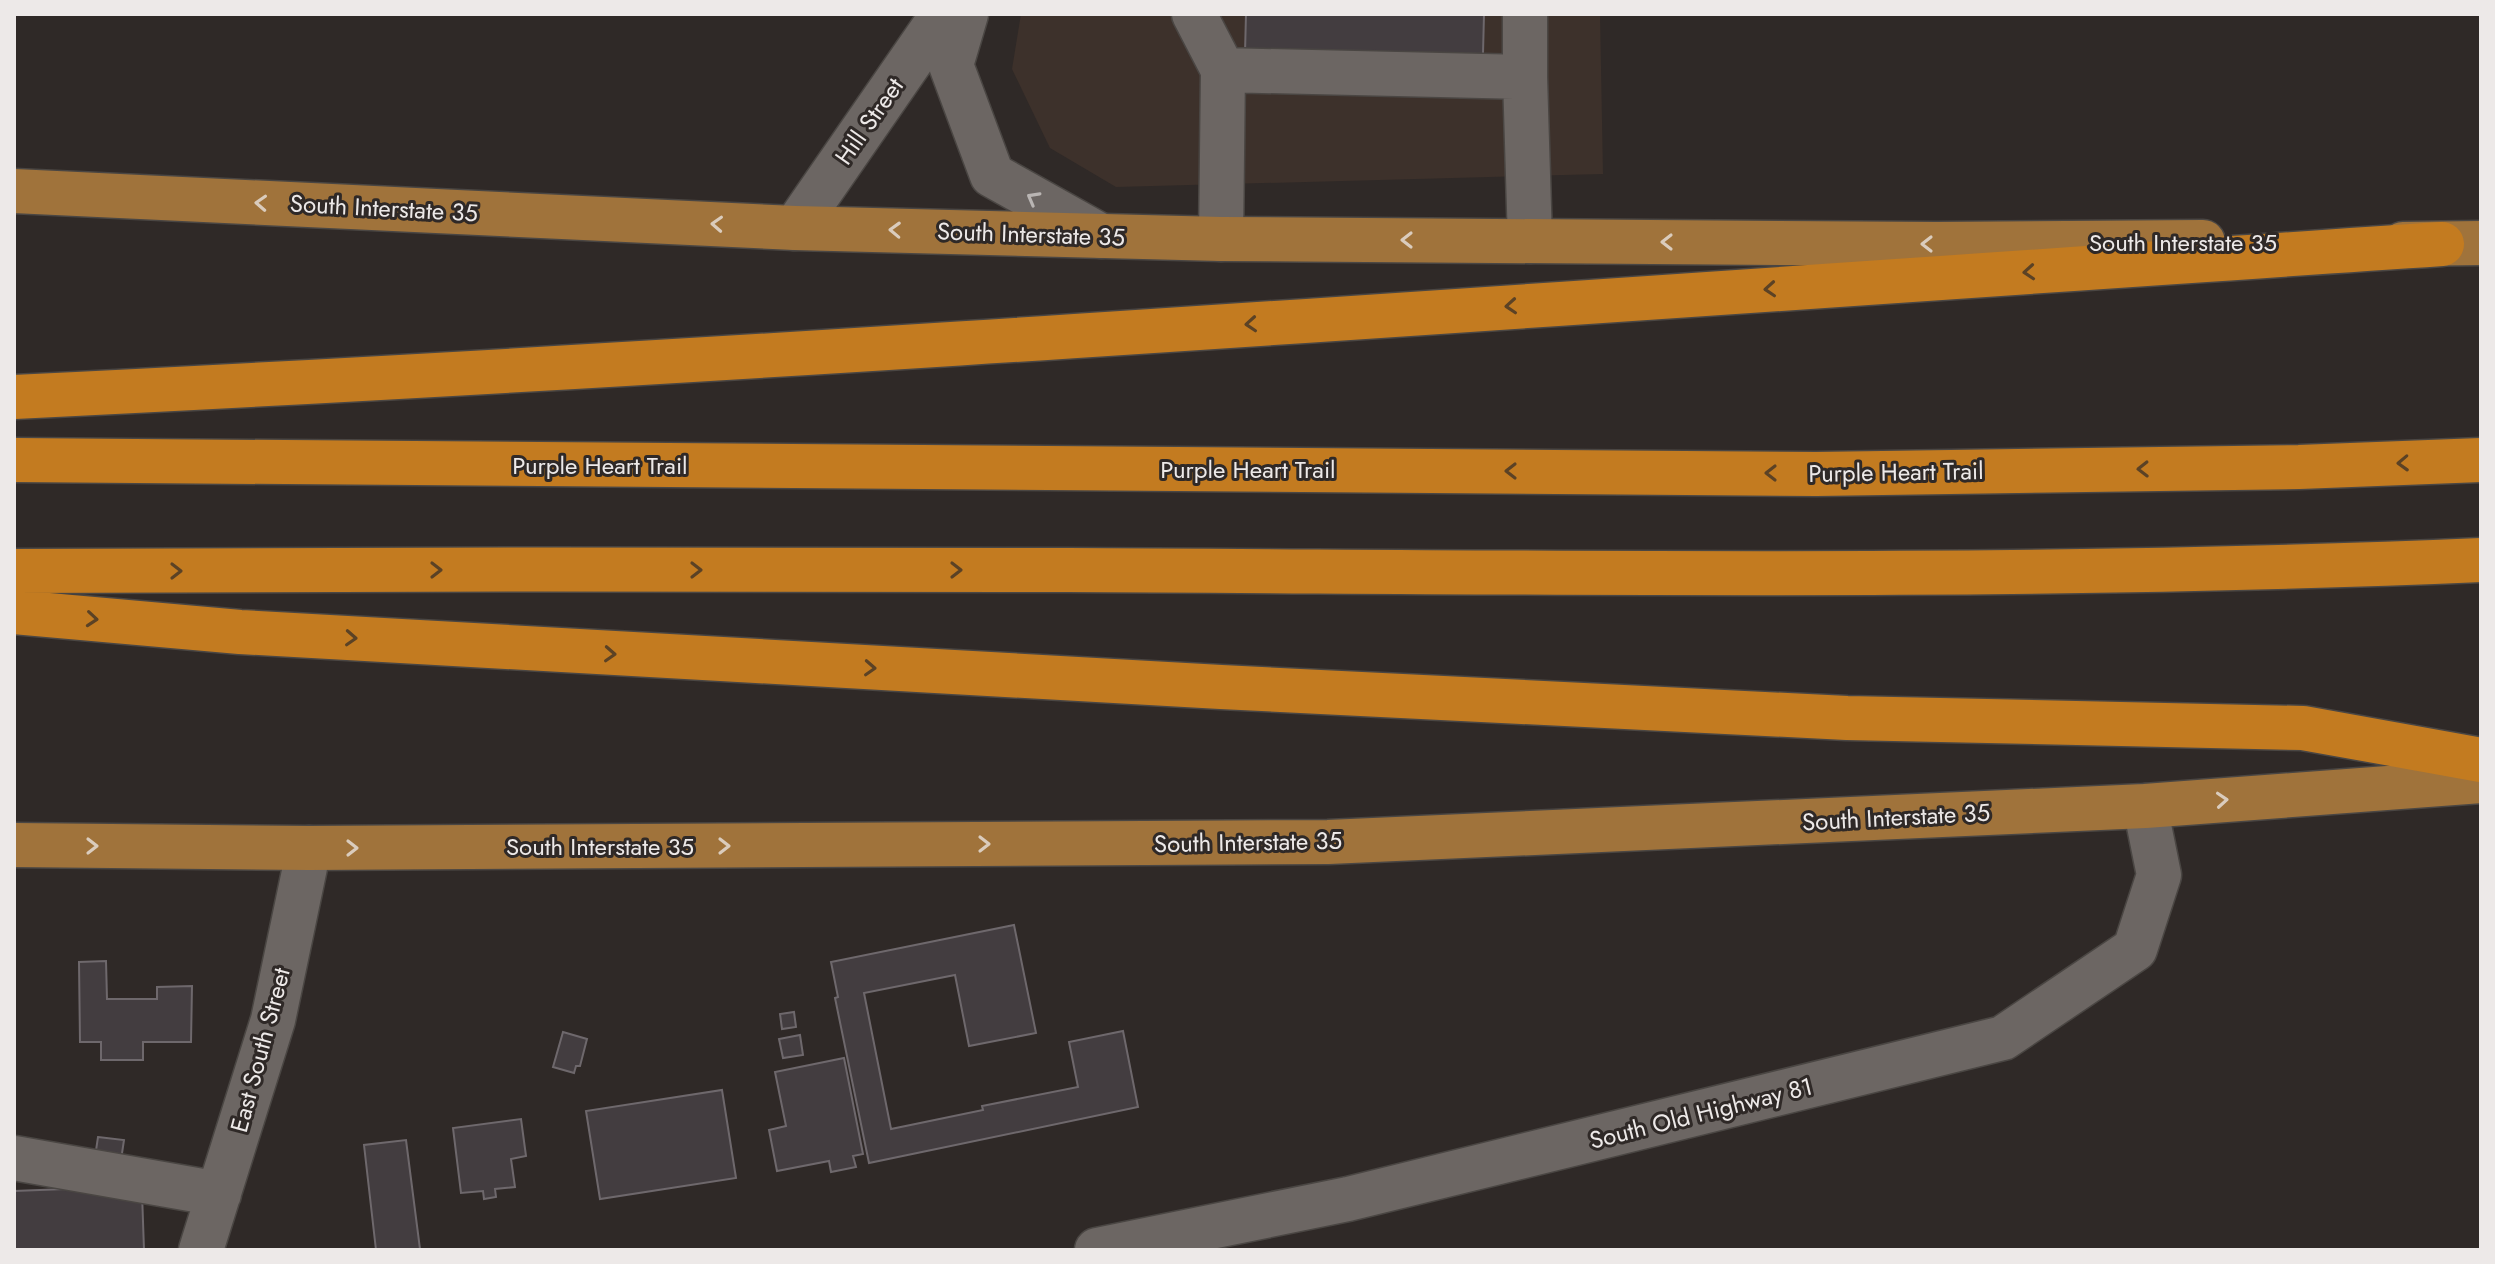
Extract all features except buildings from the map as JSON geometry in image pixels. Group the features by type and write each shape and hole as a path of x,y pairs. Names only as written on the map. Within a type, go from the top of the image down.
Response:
{"highway":[{"path":"14,397 723,358 2462,243"},
{"name":"Purple Heart Trail","path":"14,460 1816,474 2299,467 2481,460"},
{"path":"14,571 1062,570 1891,574 2150,572 2481,560"},
{"path":"14,612 240,632 1268,689 1847,718 2303,728 2481,760"}],"main road":[{"name":"South Interstate 35","path":"14,191 795,228 1221,239 2462,243"},
{"name":"South Interstate 35","path":"14,845 309,848 1328,842 2145,806 2481,781"}],"street":[{"name":"Hill Street","path":"795,228 943,14"},
{"path":"966,14 951,65 992,175 1101,236"},
{"path":"1194,14 1223,70 1221,239"},
{"path":"1525,14 1530,241"},
{"path":"1223,70 1525,77"},
{"name":"South Old Highway 81","path":"1097,1250 1348,1199 2003,1038 2135,949 2159,875 2145,806"},
{"name":"East South Street","path":"201,1250 273,1020 309,848"},
{"path":"14,1158 219,1194"}],"shaded area":[{"path":"1021,14 1600,14 1603,174 1116,187 1050,148 1012,69"}]}
